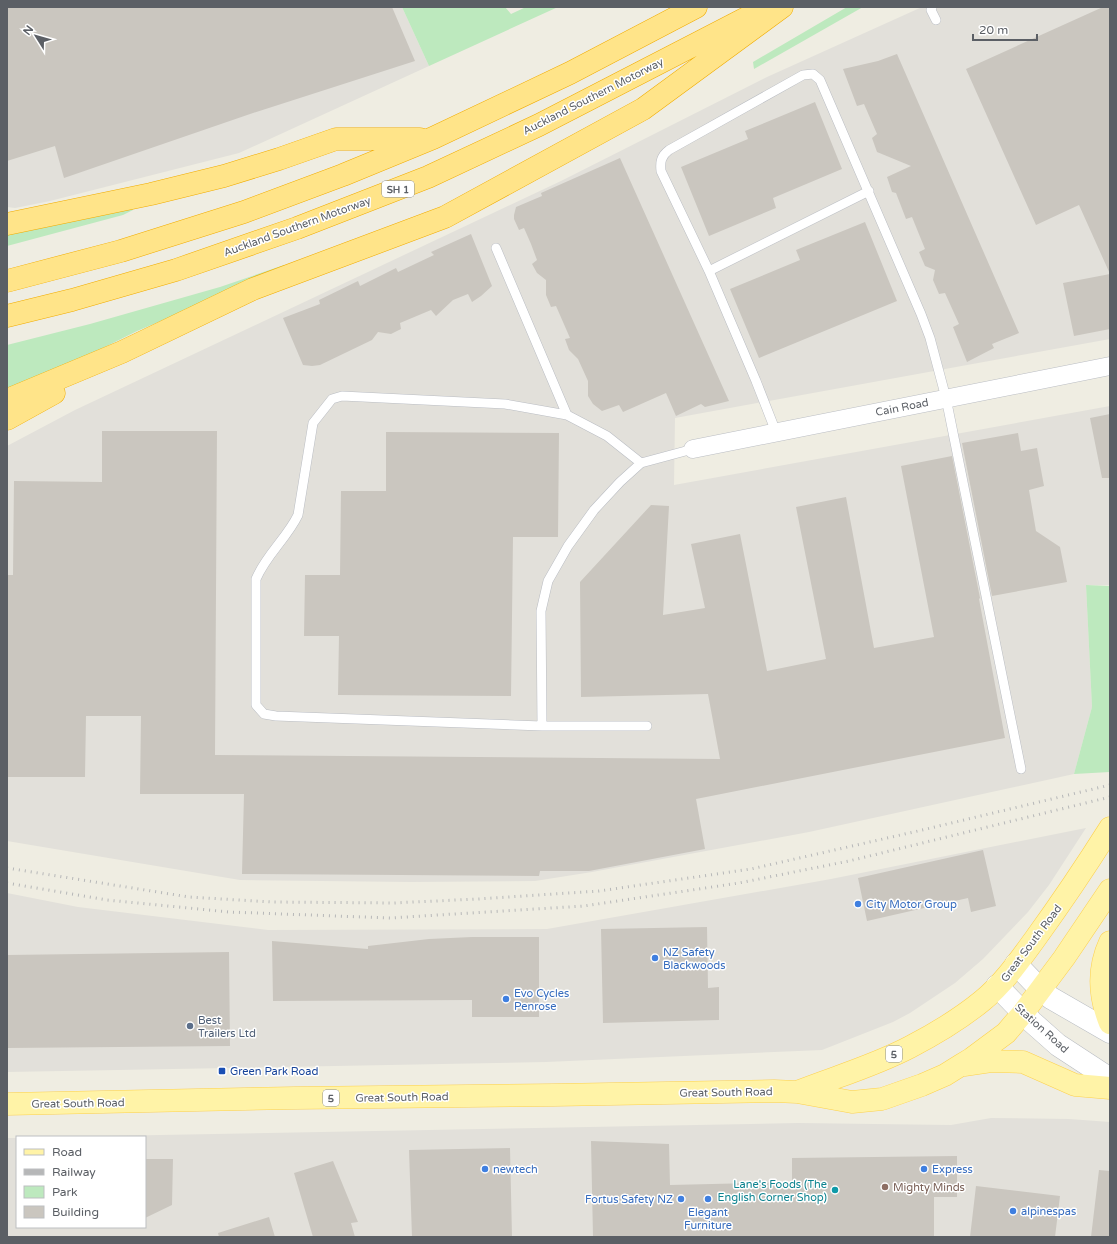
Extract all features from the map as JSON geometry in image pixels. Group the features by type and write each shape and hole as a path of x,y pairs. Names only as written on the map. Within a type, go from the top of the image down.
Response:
{"highway":[{"path":"7,281 121,251 244,212 343,175 433,138 570,74 696,7"},
{"name":"Auckland Southern Motorway","path":"7,316 72,300 176,270 297,228 428,177 539,125 768,7"},
{"path":"7,400 122,352 253,289 445,217 643,109 782,7"},
{"path":"7,224 151,194 224,176 280,159 336,139 433,138"},
{"path":"7,420 122,352"}],"main road":[{"name":"Great South Road","path":"797,1092 863,1068 909,1048 964,1015 982,1000 997,986 1016,964 1064,900 1110,828"},
{"name":"Great South Road","path":"7,1104 288,1098 797,1092 852,1102 882,1099 922,1085 961,1066 1006,1033 1041,990 1110,890"},
{"path":"1110,942 1106,952 1101,975 1102,993 1110,1023"},
{"path":"1016,964 1041,990 1056,1001 1110,1032"},
{"name":"Station Road","path":"997,986 1023,1013 1058,1045 1110,1079"},
{"path":"961,1066 992,1061 1023,1062 1075,1084 1110,1088"}],"street":[{"name":"Cain Road","path":"693,449 1110,366"}],"lane":[{"path":"932,7 931,10 936,20"},
{"path":"776,432 709,271 661,171 661,159 668,150 803,75 813,74 820,80 869,191 930,338 946,398 1021,769"},
{"path":"709,271 869,191"},
{"path":"496,248 567,415"},
{"path":"641,463 607,436 567,415 505,404 342,396 332,399 313,423 298,515 293,525 260,568 256,579 256,706 264,714 276,716 542,726 647,726"},
{"path":"542,726 540,611 548,581 568,546 594,510 620,482 641,463 693,449"}],"shaded area":[{"path":"7,7 402,7 429,66 239,153 50,201 15,208 7,207"},
{"path":"922,7 1110,7 1110,339 675,418 674,485 1110,406 1110,585 1086,585 1092,707 1074,774 809,832 535,881 411,882 240,880 7,841 7,446 75,410 561,181 767,77"},
{"path":"1086,828 1049,885 1028,912 983,959 955,983 910,1013 893,1022 822,1050 546,1062 7,1072 7,893 78,907 268,930 547,929 831,879"},
{"path":"991,1118 1069,1119 1110,1122 1110,1237 7,1237 7,1138 16,1138 16,1228 146,1228 146,1136 103,1136 798,1123 951,1125"}],"green space":[{"path":"402,7 505,7 511,14 526,7 558,7 429,66"},
{"path":"847,7 863,7 754,69 753,62"},
{"path":"132,206 133,210 123,215 7,246 7,233"},
{"path":"284,265 285,269 137,331 7,396 7,345 90,324 220,287"},
{"path":"1086,585 1110,586 1110,772 1074,774 1092,707"}],"building":[{"path":"7,7 392,7 415,61 253,113 64,178 55,146 7,161"},
{"path":"1103,7 1110,7 1110,274 1079,205 1036,225 966,69"},
{"path":"897,54 1019,333 992,344 994,348 967,362 953,327 959,324 945,293 939,294 933,280 935,270 925,266 919,252 925,249 912,217 906,219 896,193 892,192 887,177 911,166 877,152 872,138 877,134 864,104 857,106 843,69 878,61"},
{"path":"815,102 842,169 773,198 776,208 709,236 681,167 748,139 745,131"},
{"path":"620,158 729,401 705,407 701,404 676,416 666,393 623,412 619,405 602,411 593,404 588,396 588,381 578,359 569,350 565,339 570,338 556,306 551,307 546,295 546,280 537,273 532,264 537,260 524,228 519,230 514,219 514,215 516,207 542,196 541,193"},
{"path":"865,222 897,301 759,358 730,289 800,260 796,250"},
{"path":"471,234 492,286 481,296 472,302 468,294 453,300 436,316 431,310 400,323 401,329 391,334 378,332 372,340 320,365 303,365 283,318 320,304 319,300 358,281 360,286 396,268 398,272 434,255 431,252"},
{"path":"1110,274 1110,329 1074,336 1063,283"},
{"path":"1110,414 1110,478 1102,478 1090,418"},
{"path":"102,431 217,431 215,755 720,759 708,694 581,697 580,582 651,505 669,506 663,615 705,608 691,544 740,534 767,671 826,659 796,507 846,497 874,648 934,637 901,466 952,456 980,598 1005,738 696,799 705,849 589,871 540,871 539,876 242,874 244,794 140,794 141,716 86,716 85,777 7,777 7,575 13,575 14,481 102,482"},
{"path":"386,432 559,433 558,537 513,537 511,696 338,695 339,636 304,636 305,575 340,575 341,491 386,491"},
{"path":"1018,433 1021,451 1037,448 1044,486 1029,490 1036,531 1060,547 1067,582 992,596 962,443"},
{"path":"983,850 996,906 971,912 968,898 867,921 858,878"},
{"name":"NZ Safety Blackwoods","path":"707,927 708,988 719,987 719,1020 603,1023 601,929"},
{"path":"472,937 539,937 539,1017 472,1017 472,1000 273,1001 272,941 368,949 368,946 429,939"},
{"path":"229,952 230,1046 7,1048 7,955"},
{"name":"Lane's Foods (The English Corner Shop)","path":"591,1141 669,1144 670,1185 792,1182 792,1158 957,1156 957,1197 934,1197 934,1237 593,1237"},
{"path":"510,1148 512,1237 412,1237 409,1150"},
{"path":"146,1159 173,1159 172,1205 146,1218"},
{"path":"333,1161 358,1222 351,1223 355,1237 313,1237 294,1173"},
{"path":"1099,1170 1110,1171 1110,1237 1091,1237"},
{"path":"976,1186 1060,1196 1055,1237 970,1237"},
{"path":"269,1217 275,1237 219,1237 218,1233"}],"railway":[{"path":"7,868 189,897 272,902 393,903 599,891 751,869 1110,785"},
{"path":"7,883 107,900 229,912 390,918 584,906 739,883 849,861 1110,797"}],"place":[{"name":"City Motor Group","path":"858,904"},
{"name":"NZ Safety Blackwoods","path":"655,958"},
{"name":"Evo Cycles Penrose","path":"506,999"},
{"name":"Best Trailers Ltd","path":"190,1026"},
{"name":"Green Park Road","path":"222,1071"},
{"name":"newtech","path":"485,1169"},
{"name":"Express","path":"924,1169"},
{"name":"Mighty Minds","path":"885,1187"},
{"name":"Lane's Foods (The English Corner Shop)","path":"835,1190"},
{"name":"Fortus Safety NZ","path":"681,1199"},
{"name":"Elegant Furniture","path":"708,1199"},
{"name":"alpinespas","path":"1013,1211"}]}
